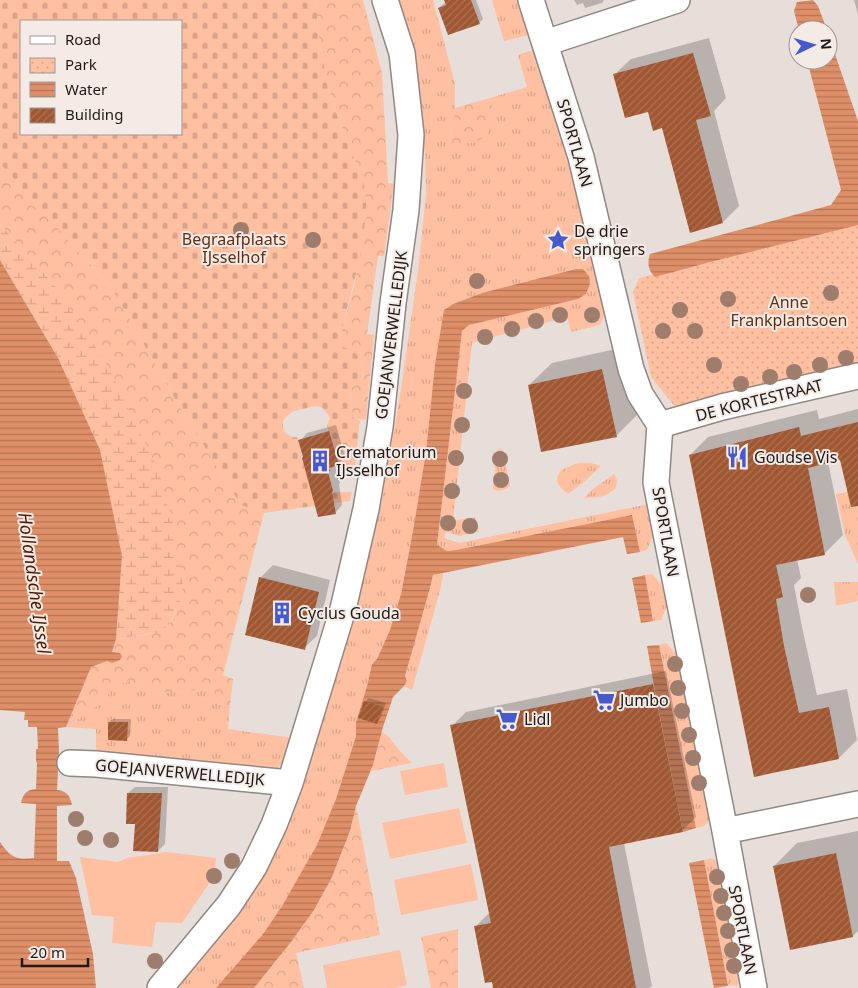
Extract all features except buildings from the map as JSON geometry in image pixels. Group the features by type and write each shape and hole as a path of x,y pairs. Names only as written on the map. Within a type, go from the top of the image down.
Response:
{"street":[{"name":"GOEJANVERWELLEDIJK","path":"160,988 229,905 254,867 274,825 290,783 343,609 366,509 380,428 393,303 406,210 411,135 402,53 385,0"},
{"name":"SPORTLAAN","path":"531,0 581,157 631,369 640,394 660,425 656,482 754,988"},
{"path":"545,43 677,0"},
{"name":"DE KORTESTRAAT","path":"660,425 722,407 858,376"},
{"name":"GOEJANVERWELLEDIJK","path":"70,763 290,783"},
{"path":"724,831 858,804"}],"green space":[{"name":"Begraafplaats IJsselhof","path":"0,0 316,0 319,41 328,87 363,182 366,198 366,216 359,262 340,337 343,347 351,349 357,355 363,369 360,382 349,389 353,418 360,420 355,465 340,468 327,426 330,418 322,408 317,406 294,411 283,421 283,428 285,433 297,437 301,457 315,497 334,492 352,492 350,501 264,513 241,505 178,404 113,290 0,163"},
{"path":"316,0 363,0 382,73 388,183 394,184 384,256 378,256 367,334 374,335 366,420 353,418 349,389 360,382 363,377 362,366 353,352 343,347 340,337 355,282 366,216 363,182 328,87 319,41"},
{"path":"390,0 433,0 455,84 455,108 449,143 496,116 490,98 527,87 518,55 533,50 561,133 582,209 600,282 604,314 600,325 571,332 567,317 472,343 453,521 475,517 479,532 459,536 446,532 444,538 459,543 649,504 655,535 647,550 640,552 632,515 456,550 447,551 437,546 462,331 469,325 578,299 586,294 590,284 583,269 576,269 482,293 453,304 435,364 426,452 401,594 390,630 377,659 372,664 356,722 356,736 336,799 318,845 263,934 216,988 163,988 229,906 346,615 381,505 400,396 418,271 426,194 425,154 414,84"},
{"path":"492,0 522,0 533,34 504,41"},
{"path":"490,98 496,116 487,136 473,143 449,144 455,108"},
{"path":"0,163 113,290 178,404 241,505 264,513 223,675 233,679 230,706 219,704 211,689 158,693 130,681 110,686 107,699 66,727 91,667 107,661 116,639 159,632 167,627 177,609 183,582 57,288 0,224"},
{"path":"0,224 57,288 106,363 154,461 172,520 183,582 179,604 170,623 161,632 116,639 122,556 58,358 0,260"},
{"name":"Anne Frankplantsoen","path":"858,224 858,366 676,408 651,377 633,292 639,278"},
{"path":"501,449 510,486 498,491 494,490 493,487 497,450"},
{"path":"578,463 591,463 601,466 568,494 558,483 559,473"},
{"path":"614,474 617,480 616,488 608,494 584,498 593,489"},
{"path":"858,490 858,564 845,535 836,494"},
{"path":"443,573 441,587 412,690 404,686 407,681 405,676 433,575"},
{"path":"652,574 662,585 665,585 669,605 661,620 653,621 645,575"},
{"path":"834,582 858,582 858,601 836,606"},
{"path":"666,643 677,655 711,812 707,823 696,828 659,645"},
{"path":"130,681 158,693 211,689 219,704 230,706 228,729 293,738 284,762 274,771 96,759 96,729 66,727 107,699 110,686"},
{"path":"381,731 388,736 412,763 371,771"},
{"path":"444,763 448,787 405,795 400,771"},
{"path":"356,806 380,935 296,953 304,988 254,988 314,910 332,877 350,831"},
{"path":"459,808 467,843 390,859 382,823"},
{"path":"166,852 216,858 214,876 182,923 156,922 152,947 112,943 114,917 92,915 80,857 118,862 127,858"},
{"path":"709,858 716,860 723,867 743,970 740,982 736,987 735,985 728,986 704,860"},
{"path":"471,864 478,900 401,915 394,880"},
{"path":"458,929 458,988 431,988 421,937"},
{"path":"400,950 407,985 395,988 327,988 323,965"}],"water":[{"path":"813,0 818,6 823,20 796,20 794,11 797,2"},
{"path":"838,63 858,121 858,225 655,277 651,271 649,266 650,254 831,205 841,190 810,70 838,70"},
{"name":"Hollandsche IJssel","path":"0,260 58,358 100,450 122,556 116,639 112,652 120,653 122,656 120,660 112,663 107,661 91,667 66,727 58,728 57,790 68,794 72,805 57,806 57,861 69,861 76,878 93,954 96,988 0,988 0,842 7,852 14,857 23,859 34,858 36,804 21,803 26,793 36,789 36,749 38,749 37,727 28,727 28,720 24,720 25,712 0,710"},
{"path":"576,269 583,269 589,276 590,284 586,294 578,299 469,325 462,331 437,545 447,551 456,550 632,515 640,552 627,554 623,537 433,575 405,676 407,681 393,697 373,765 356,806 350,831 332,877 314,910 254,988 216,988 263,934 282,906 317,845 336,799 356,736 356,722 372,664 377,659 390,630 401,594 426,452 435,364 444,310 453,304 482,293"},
{"path":"645,575 653,621 641,623 632,578"},
{"path":"659,645 696,828 683,832 647,646"},
{"path":"704,860 728,986 714,988 689,863"}],"place":[{"name":"De drie springers","path":"558,240"},
{"name":"Goudse Vis","path":"737,457"},
{"name":"Crematorium IJsselhof","path":"320,461"},
{"name":"Cyclus Gouda","path":"282,613"},
{"name":"Jumbo","path":"604,700"},
{"name":"Lidl","path":"507,719"}]}
